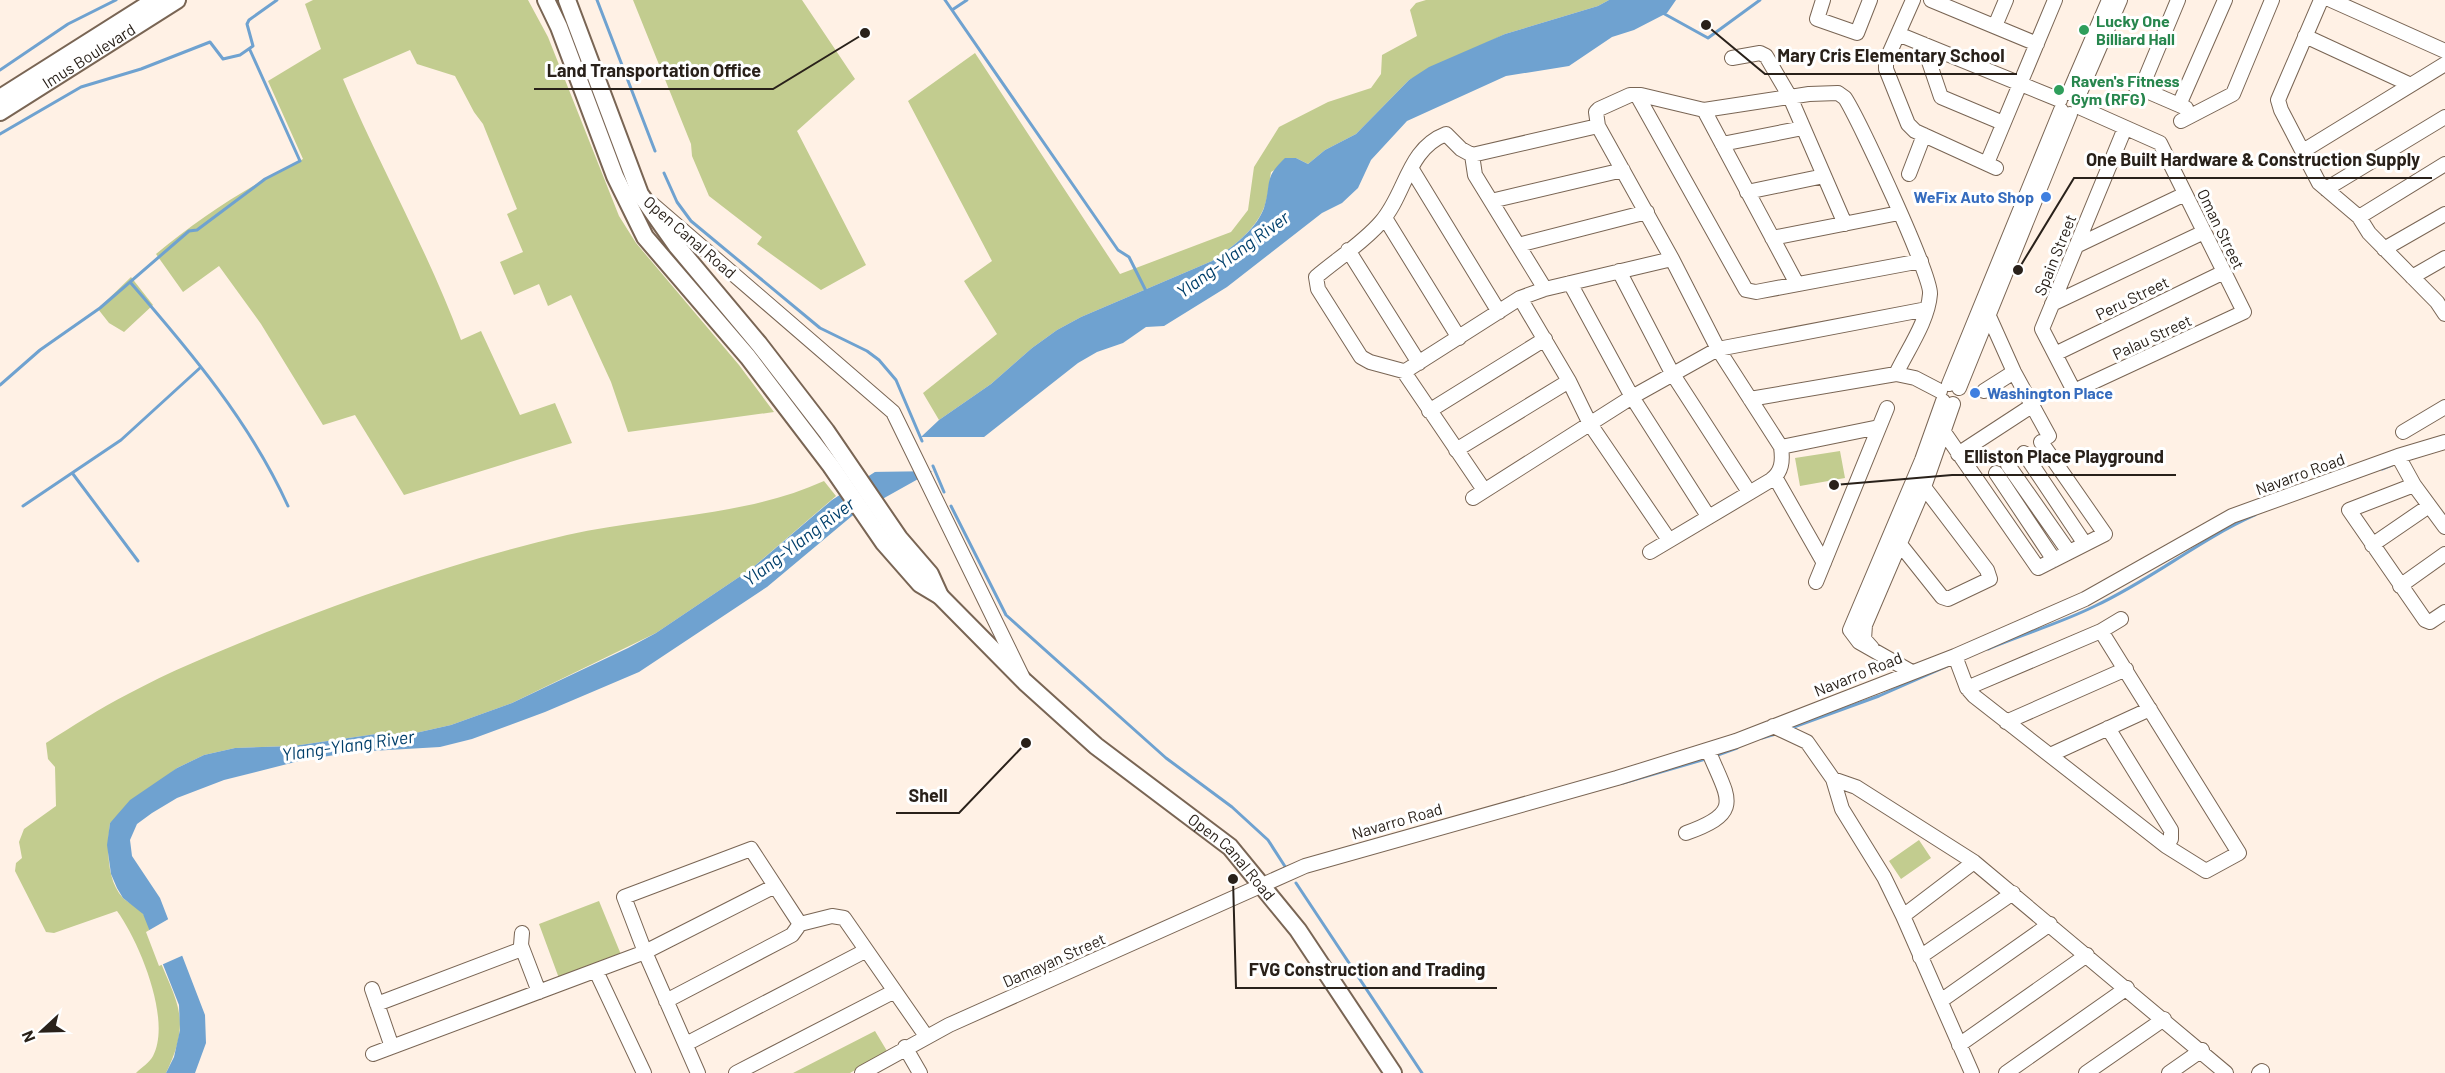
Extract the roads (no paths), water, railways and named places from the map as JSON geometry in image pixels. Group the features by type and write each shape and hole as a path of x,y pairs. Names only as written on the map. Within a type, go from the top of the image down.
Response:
{"main road":[{"name":"Imus Boulevard","path":"0,98 155,0"},
{"name":"Imus Boulevard","path":"0,112 177,0"},
{"name":"Open Canal Road","path":"546,0 559,27 615,176 645,237 838,461"},
{"path":"567,0 640,194"},
{"name":"Open Canal Road","path":"640,194 676,245 759,344 920,584 940,596 1025,682 1096,746 1230,847 1298,930 1393,1073"}],"street":[{"path":"1823,0 1817,19 1857,33 1870,0"},
{"path":"1913,0 1886,61 1886,69 1908,124 1924,135 1991,165 2004,123 2055,0"},
{"path":"1931,0 1956,5 1995,26 2037,44"},
{"path":"1995,26 2006,0"},
{"path":"1949,394 1989,318 2109,0"},
{"path":"1875,652 1864,639 1865,625 1940,426 1982,302 2070,103 2120,0"},
{"path":"2178,0 2137,87 2198,113"},
{"path":"2179,105 2225,0"},
{"path":"2181,121 2233,94 2272,0"},
{"path":"2321,0 2278,100 2319,183 2359,217 2369,233 2384,249 2443,306"},
{"path":"2331,0 2445,51"},
{"name":"Oman Street","path":"1898,34 2019,86 2070,103 2160,143 2244,312"},
{"path":"2305,36 2411,85"},
{"path":"1923,44 1941,97 2004,123"},
{"path":"1732,58 1760,53 1766,56 1790,97 1845,224"},
{"path":"2303,151 2445,64"},
{"path":"1650,552 1775,477 1782,464 1781,447 1718,349 1647,212 1598,126 1596,112 1599,109 1637,95 1704,110 1790,97 1838,93 1845,98 1921,261 1931,291 1927,309 1896,374"},
{"path":"1637,95 1741,285 1749,292 1921,261"},
{"path":"1704,110 1797,284"},
{"path":"2326,189 2445,117"},
{"path":"1407,372 1370,362 1361,357 1318,289 1316,277 1385,218 1424,146 1446,134 1461,149 1472,154 1598,126"},
{"path":"1722,144 1803,128"},
{"name":"Spain Street","path":"2074,391 2042,329 2125,128"},
{"path":"1909,174 1924,135"},
{"path":"1472,154 1475,175 1545,289"},
{"path":"2359,217 2445,164"},
{"path":"1411,168 1499,312"},
{"path":"1491,201 1623,170"},
{"path":"1747,192 1824,176"},
{"name":"Open Canal Road","path":"640,194 893,412 1025,682"},
{"path":"2076,246 2185,194"},
{"path":"1518,245 1647,212"},
{"path":"1772,238 1899,213"},
{"path":"2384,249 2445,214"},
{"path":"1385,218 1458,338"},
{"path":"2052,304 2205,232"},
{"path":"1348,250 1419,363"},
{"path":"2412,277 2445,258"},
{"path":"1672,259 1545,289 1520,298 1407,372 1406,378 1456,450 1478,494 1632,397 1718,349 1927,309"},
{"path":"1619,271 1672,373 1749,492"},
{"name":"Peru Street","path":"2055,354 2224,272"},
{"path":"1570,283 1632,397 1708,516"},
{"path":"1520,298 1569,381 1590,424 1668,540"},
{"path":"1940,426 2038,568 2105,534 2014,372 1982,302"},
{"name":"Palau Street","path":"2074,391 2244,312"},
{"path":"1429,411 1545,339"},
{"path":"1984,391 2014,372"},
{"path":"1750,399 1896,374 1916,378 1949,394"},
{"path":"1456,450 1569,381"},
{"path":"1958,454 2033,405"},
{"path":"2403,432 2445,407"},
{"path":"1816,582 1887,408"},
{"path":"1781,447 1879,427"},
{"path":"1979,485 2049,436"},
{"name":"Navarro Road","path":"1263,885 1326,858 1711,756 1781,730 1910,671 1956,660 2085,599 2232,516 2398,456 2445,442"},
{"path":"2024,453 2085,544"},
{"path":"2398,456 2414,485 2445,527"},
{"path":"1910,671 1858,642 1850,630 1859,604 1924,487 1926,464"},
{"path":"2008,465 2069,552"},
{"path":"1996,473 2054,560"},
{"path":"1775,477 1824,562"},
{"path":"2414,485 2349,509 2427,622 2445,612"},
{"path":"1896,539 1942,597 1948,599 1990,579 1987,570 1924,487"},
{"path":"2372,545 2429,506"},
{"path":"2400,586 2445,554"},
{"path":"1859,604 1880,588"},
{"path":"1967,688 2101,632 2121,619"},
{"path":"1956,660 1967,688 2006,722 2166,846 2202,871 2239,854 2101,632"},
{"path":"2006,722 2126,669"},
{"path":"2050,755 2150,709"},
{"path":"2108,728 2171,830 2171,839 2166,846"},
{"path":"1781,730 1807,742 1833,779 1842,809 1884,877 1903,916 1920,957 1942,1000 1972,1073"},
{"path":"1686,833 1715,822 1725,811 1726,798 1711,756"},
{"path":"1833,779 1856,787 1974,862 2202,1050 2226,1073"},
{"path":"698,1073 645,952 624,897 751,849 800,924"},
{"path":"1903,916 1974,862"},
{"name":"Damayan Street","path":"862,1073 926,1036 1263,885"},
{"path":"373,1054 645,952 775,886"},
{"path":"1920,957 2013,893"},
{"path":"666,1001 792,935 800,924 832,916 844,918 893,992 926,1036"},
{"path":"1942,1000 2050,924"},
{"path":"522,933 522,949 539,992"},
{"path":"377,1004 522,949"},
{"path":"686,1044 865,951"},
{"path":"1959,1045 2087,955"},
{"path":"596,971 644,1073"},
{"path":"2006,1073 2127,988"},
{"path":"372,989 392,1047"},
{"path":"736,1073 893,992"},
{"path":"2086,1073 2164,1019"},
{"path":"905,1047 920,1073"},
{"path":"2169,1073 2202,1050"}],"water":[{"name":"Ylang-Ylang River","path":"1609,0 1676,0 1667,13 1634,30 1612,37 1569,66 1506,76 1407,121 1371,160 1358,188 1342,203 1322,213 1227,287 1164,326 1146,327 1123,343 1097,352 1078,363 979,441 945,464 852,516 767,587 639,672 545,712 472,739 440,747 354,752 303,760 224,780 177,798 137,824 130,840 132,856 160,898 205,1015 206,1043 195,1073 166,1073 174,1057 180,1030 179,1005 143,914 123,898 117,888 111,874 107,845 110,823 130,800 177,768 204,755 235,748 293,746 376,734 411,734 451,725 512,703 656,633 751,569 832,500 904,453 939,420 991,384 1032,348 1057,330 1081,317 1212,261 1227,250 1255,224 1264,208 1271,176 1285,158 1296,158 1308,164 1325,150 1356,134 1409,80 1429,67 1505,34 1598,6"}],"waterway":[{"path":"0,70 68,24 116,0"},
{"path":"0,134 81,87 141,69 210,42 223,59 240,55 253,46 247,24 249,20 277,0"},
{"path":"597,0 655,151"},
{"path":"945,0 1118,250 1129,257 1147,293"},
{"path":"952,10 967,0"},
{"path":"1661,12 1708,38 1760,0"},
{"path":"0,385 40,350 100,308 189,231 197,230 265,179 300,161 250,50"},
{"path":"664,173 677,202 691,221 820,328 867,351 879,360 896,380 922,441"},
{"path":"130,282 175,334 237,416 256,445 288,506"},
{"path":"23,506 121,440 201,367"},
{"path":"2382,469 2392,465"},
{"path":"933,466 944,492"},
{"path":"73,474 138,561"},
{"path":"951,506 1006,615 1166,758 1232,807 1268,840 1286,868"},
{"path":"1988,649 2069,618 2116,596 2214,536 2255,515"},
{"path":"1791,728 1879,696 1952,664"},
{"path":"1762,738 1779,733"},
{"path":"1715,756 1737,748"},
{"path":"1623,783 1709,758"},
{"path":"1296,883 1422,1073"}],"place":[{"name":"Mary Cris Elementary School","path":"1706,25"},
{"name":"Lucky One Billiard Hall","path":"2084,30"},
{"name":"Land Transportation Office","path":"865,33"},
{"name":"Raven's Fitness Gym (RFG)","path":"2059,90"},
{"name":"WeFix Auto Shop","path":"2046,197"},
{"name":"One Built Hardware & Construction Supply","path":"2018,270"},
{"name":"Washington Place","path":"1975,393"},
{"name":"Elliston Place Playground","path":"1834,485"},
{"name":"Shell","path":"1026,743"},
{"name":"FVG Construction and Trading","path":"1233,879"}]}
